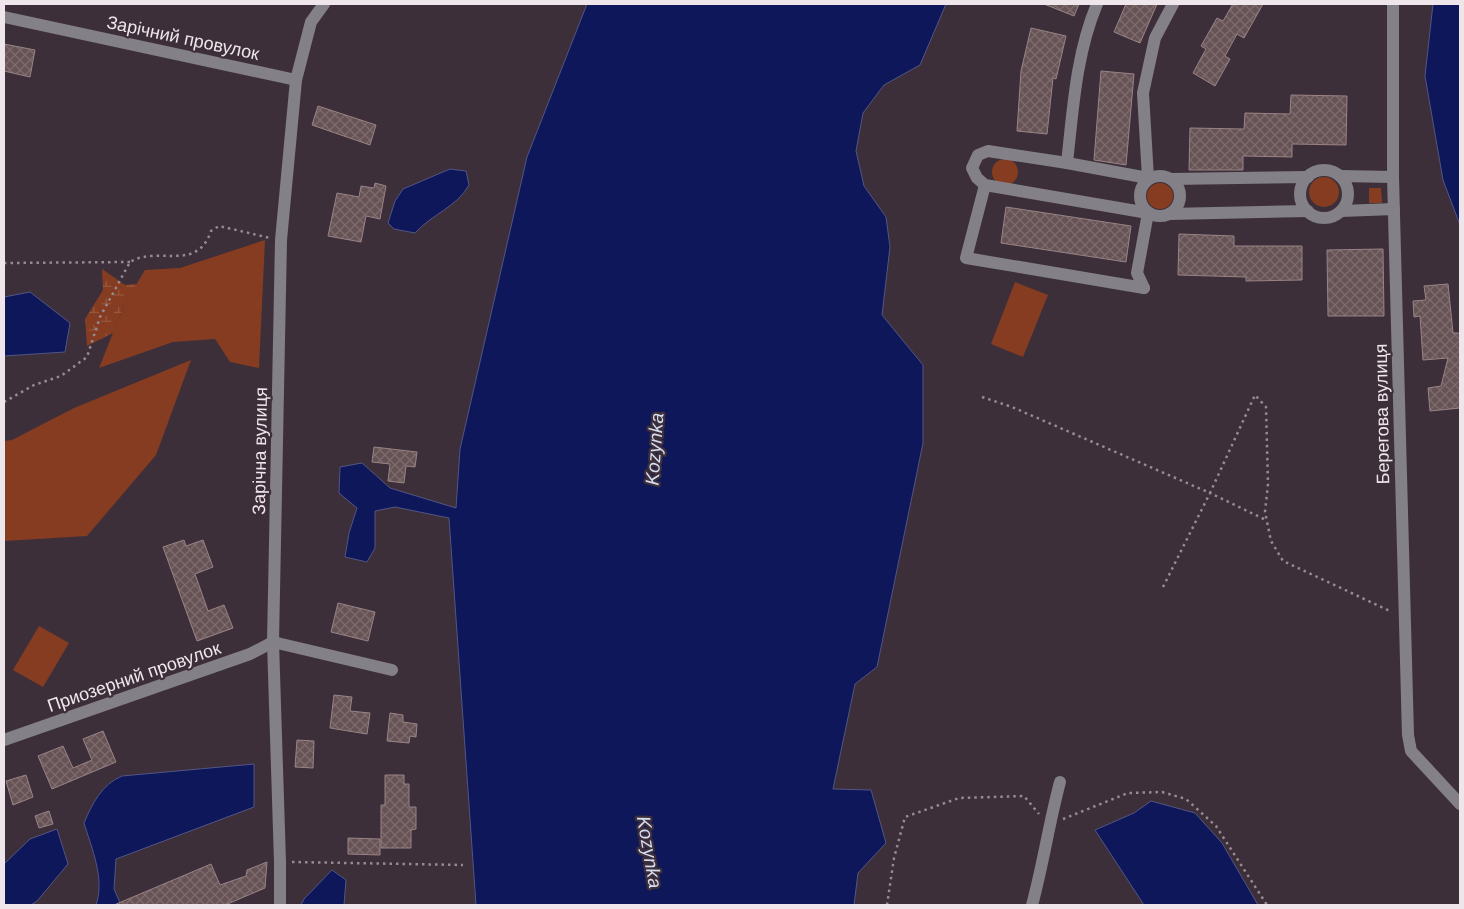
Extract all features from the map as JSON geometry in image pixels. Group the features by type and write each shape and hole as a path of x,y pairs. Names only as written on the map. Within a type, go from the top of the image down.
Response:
{"street":[{"name":"Зарічна вулиця","path":"280,905 273,642 281,240 296,80 311,22 324,4"},
{"path":"1067,163 1079,61 1087,29 1097,4"},
{"path":"985,185 966,258 1144,288 1137,273 1148,213 1140,202 1141,189 1148,178 1143,93 1155,38 1172,4"},
{"name":"Берегова вулиця","path":"1393,4 1393,177 1408,735 1411,751 1460,804"},
{"name":"Зарічний провулок","path":"4,17 296,80"},
{"path":"1308,211 1169,214 1159,216 985,185 976,178 972,168 978,156 988,151 1148,178 1160,176 1171,179 1308,177 1320,170 1327,170 1340,176 1393,177"},
{"path":"1340,176 1345,182 1348,197 1341,211"},
{"path":"1308,177 1301,190 1304,205 1308,211 1321,218 1341,211 1394,209"},
{"path":"1169,214 1175,209 1180,197 1179,190 1171,179"},
{"path":"273,642 392,670"},
{"name":"Приозерний провулок","path":"4,740 250,654 273,642"},
{"path":"1032,905 1041,873 1048,825 1060,782"}],"path":[{"path":"4,263 130,262 139,257 175,257 198,252 207,244 211,231 219,226 281,240"},
{"path":"4,402 34,385 61,376 87,357 100,317 130,262"},
{"path":"1163,587 1210,493 1255,395 1266,407 1268,484 1266,520 1271,541 1283,560 1404,618"},
{"path":"982,397 1012,407 1210,493 1266,520"},
{"path":"887,905 894,858 905,817 958,798 1024,796 1048,825 1128,793 1162,792 1186,799 1216,826 1267,905"},
{"path":"280,862 463,865"}],"green space":[{"path":"1005,159 1014,163 1018,172 1014,181 1005,185 996,181 992,172 996,163"},
{"path":"1324,177 1335,181 1339,192 1335,203 1324,207 1313,203 1309,192 1313,181"},
{"path":"1160,183 1169,187 1173,196 1169,205 1160,209 1151,205 1147,196 1151,187"},
{"path":"1369,188 1381,188 1382,203 1369,203"},
{"path":"265,240 259,368 230,362 215,339 173,342 99,368 124,305 145,270 180,268"},
{"path":"102,269 125,285 137,284 124,305 113,333 87,346 85,319 103,290"},
{"path":"1015,282 1048,295 1023,357 991,344"},
{"path":"191,360 156,455 87,536 4,541 4,441 12,440 74,408"},
{"path":"39,626 69,643 43,687 13,670"}],"water":[{"name":"Kozynka","path":"587,4 946,4 920,65 884,85 863,113 856,151 864,186 886,217 890,247 882,315 923,365 923,443 877,667 855,684 833,789 871,790 886,843 858,873 854,905 476,905 449,518 395,507 375,511 375,548 367,562 345,557 349,533 357,508 339,493 340,467 362,463 390,488 456,508 460,449 527,157"},
{"path":"1433,4 1460,4 1460,225 1443,180 1425,76"},
{"path":"450,169 466,171 469,185 458,199 415,233 394,229 388,223 395,201 403,189"},
{"path":"30,292 70,323 65,352 4,356 4,297"},
{"path":"254,764 254,807 116,859 114,889 121,905 96,905 99,885 98,874 84,823 90,809 103,789 122,776"},
{"path":"1151,801 1195,813 1222,843 1258,905 1144,905 1095,830 1134,813"},
{"path":"57,829 68,864 37,901 31,905 4,905 4,864 30,839"},
{"path":"332,870 346,880 344,905 301,905 304,899"}],"building":[{"path":"1044,4 1079,4 1074,16"},
{"path":"1126,4 1157,4 1140,43 1114,32"},
{"path":"1233,4 1263,4 1244,38 1237,34 1225,56 1230,59 1215,86 1193,73 1206,49 1201,46 1217,18 1223,21"},
{"path":"1031,28 1066,36 1056,79 1053,78 1047,134 1017,131 1021,71"},
{"path":"4,44 35,50 30,77 4,71"},
{"path":"1101,71 1134,74 1126,165 1094,160"},
{"path":"1291,95 1347,96 1346,145 1292,144 1292,157 1243,156 1243,170 1189,170 1190,128 1244,129 1245,113 1290,114"},
{"path":"318,106 376,125 370,145 312,125"},
{"path":"375,183 386,186 380,219 366,216 361,242 328,236 337,193 359,197 361,186 374,188"},
{"path":"1006,207 1131,226 1126,262 1001,243"},
{"path":"1179,234 1234,236 1234,246 1302,246 1302,280 1246,281 1246,277 1178,275"},
{"path":"1383,249 1384,316 1328,316 1327,250"},
{"path":"1448,284 1453,333 1460,333 1460,408 1430,411 1428,388 1441,386 1448,358 1423,360 1420,316 1414,317 1413,301 1426,300 1424,286"},
{"path":"374,447 417,452 415,467 406,466 404,483 388,481 390,464 372,462"},
{"path":"184,540 186,546 203,540 213,567 195,574 208,611 224,605 233,628 197,641 163,547"},
{"path":"338,603 375,612 368,641 331,632"},
{"path":"334,695 352,697 350,711 370,713 367,734 330,728"},
{"path":"390,713 403,715 403,722 417,724 416,737 410,736 409,743 387,741"},
{"path":"103,731 116,762 52,789 38,756 63,746 73,768 92,760 83,739"},
{"path":"297,740 314,741 313,768 295,767"},
{"path":"26,775 33,797 13,805 6,781"},
{"path":"385,775 404,775 404,784 409,784 409,807 416,807 416,829 411,830 411,848 381,848 381,805 385,805"},
{"path":"49,811 53,824 39,828 35,816"},
{"path":"348,838 380,839 380,855 348,854"},
{"path":"267,862 265,888 225,905 114,905 211,864 220,885 246,876 247,870"}]}
